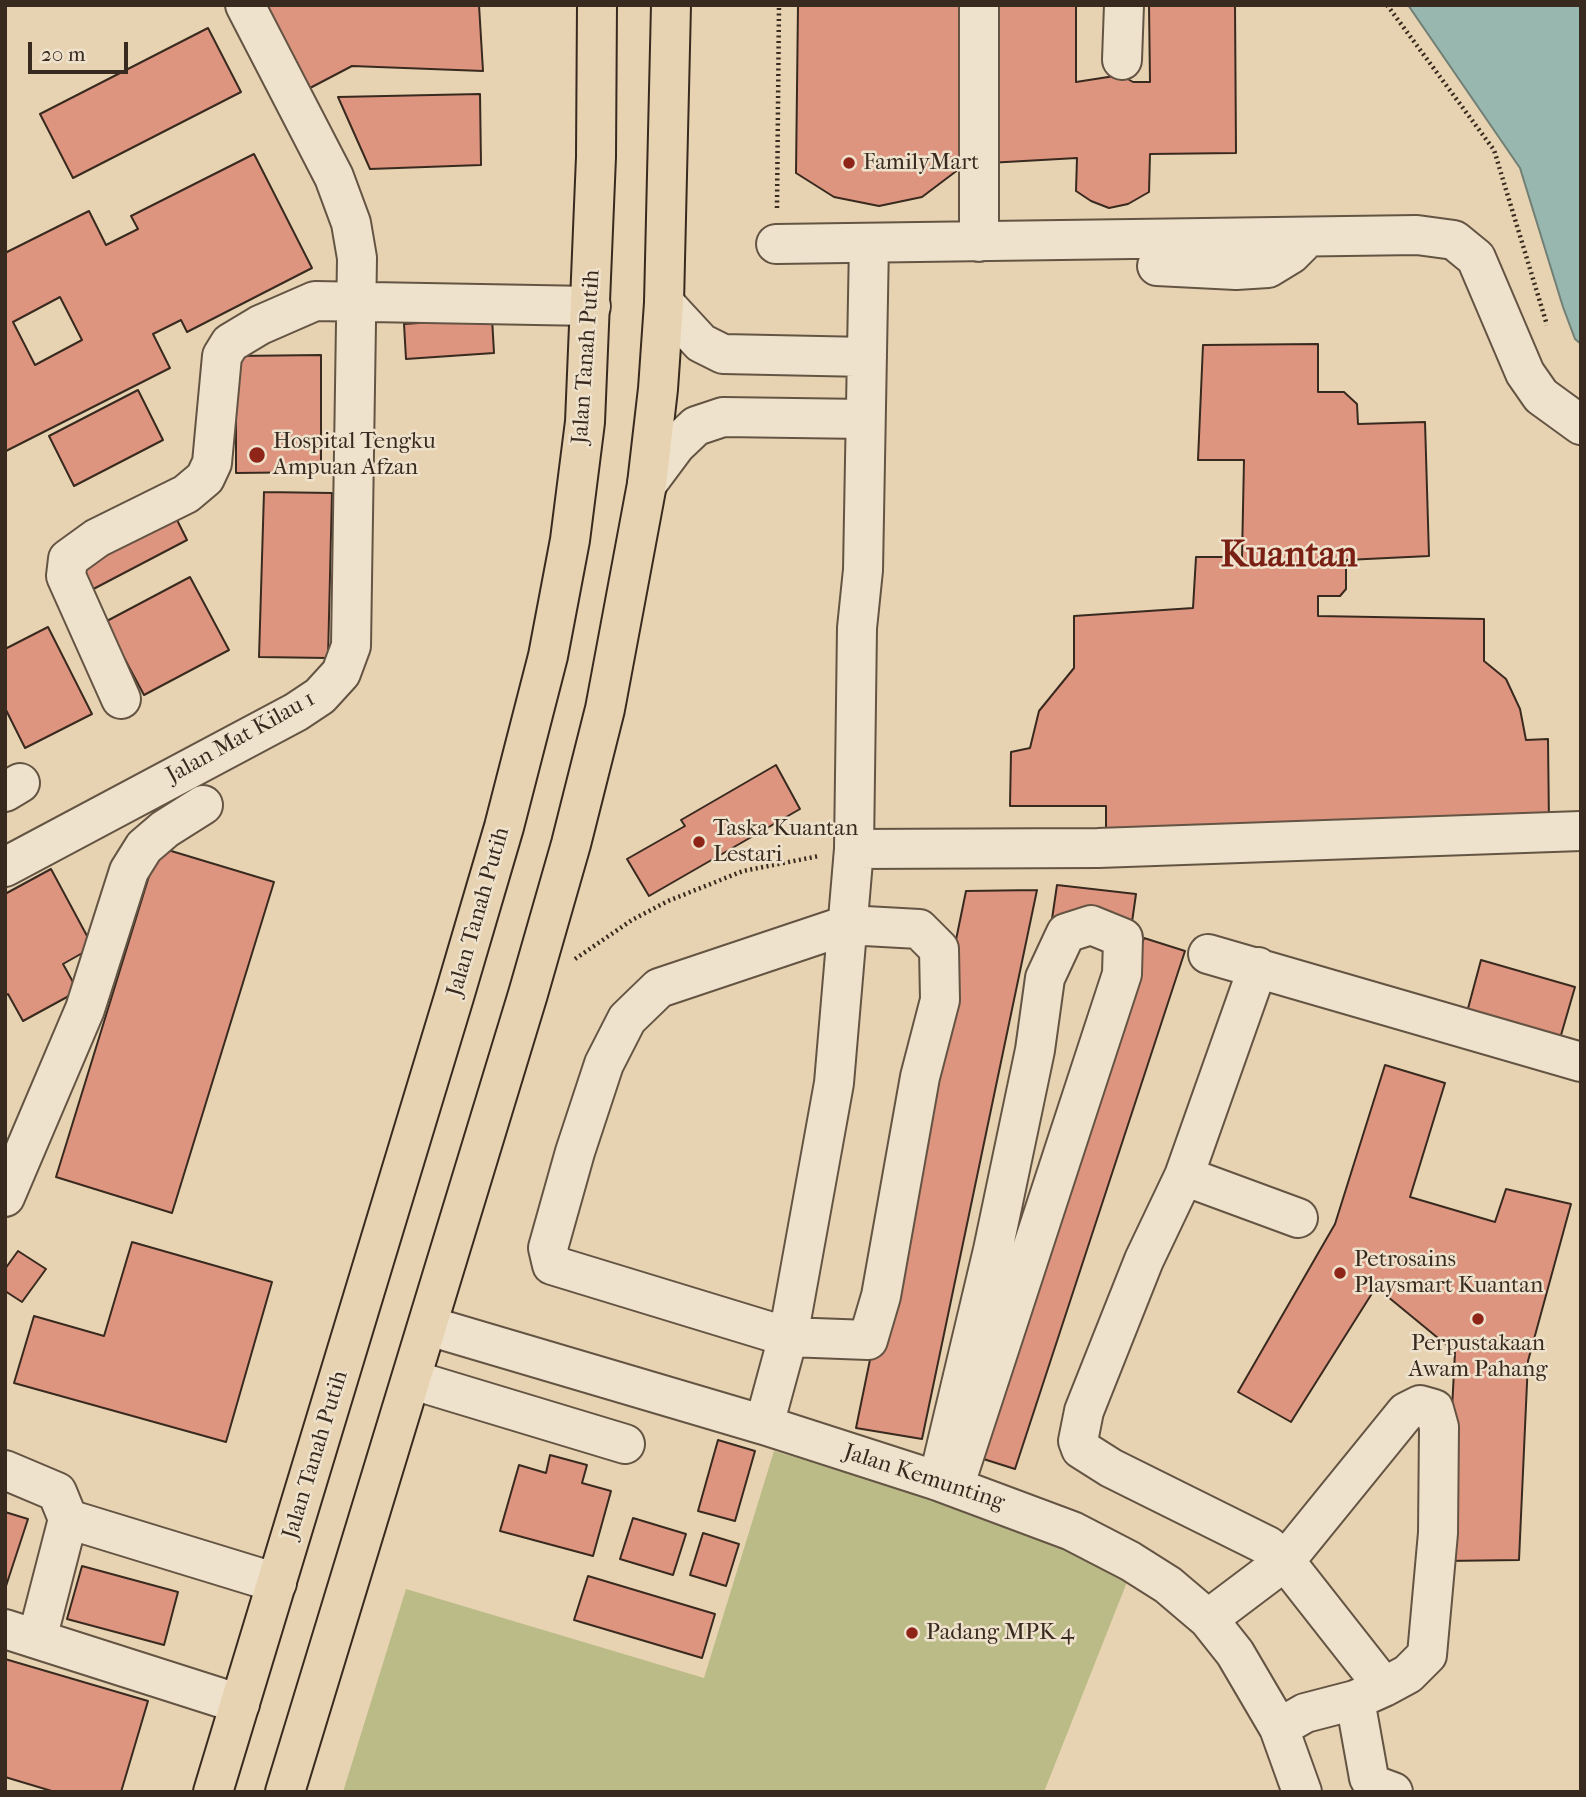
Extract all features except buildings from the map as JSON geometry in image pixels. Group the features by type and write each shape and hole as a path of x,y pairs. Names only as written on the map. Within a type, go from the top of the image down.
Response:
{"highway":[{"name":"Jalan Tanah Putih","path":"213,1792 454,998 504,827 548,656 570,540 583,435 592,306 597,5"},
{"path":"285,1792 413,1380 528,994 571,845 605,709 647,484 664,303 671,5"}],"street":[{"name":"Jalan Mat Kilau 1","path":"5,867 296,712 320,696 341,673 351,646 357,258 351,223 334,177 245,5"},
{"path":"979,5 979,242"},
{"path":"1122,60 1124,5"},
{"path":"776,244 1417,235 1454,240 1476,258 1525,373 1541,396 1581,425"},
{"path":"1157,265 1236,270 1268,268 1292,254 1308,237"},
{"path":"764,1425 788,1338 834,1083 854,849 857,628 863,570 869,243"},
{"path":"121,699 66,576 68,559 97,538 186,494 205,478 212,463 222,356 230,343 260,326 315,302 592,306"},
{"path":"664,303 701,343 723,354 867,357"},
{"path":"647,484 676,445 696,426 723,417 865,419"},
{"path":"5,1197 85,1009 129,871 144,847 165,829 203,805"},
{"path":"854,849 1098,848 1581,831"},
{"path":"847,925 919,929 939,949 940,1000 920,1077 881,1296 868,1340 788,1338 552,1265 548,1248 604,1064 627,1019 659,988 847,925"},
{"path":"1091,925 1123,938 1122,974 946,1484 1035,1050 1045,978 1066,933 1091,925"},
{"path":"1208,954 1581,1062"},
{"path":"1258,968 1184,1176 1144,1260 1084,1411 1078,1441 1081,1449 1111,1468 1268,1546 1285,1561 1369,1693 1369,1777 1374,1785 1393,1792"},
{"path":"1184,1176 1298,1219"},
{"name":"Jalan Kemunting","path":"429,1326 764,1425 946,1484 1072,1531 1130,1561 1168,1584 1209,1619 1258,1689 1279,1728 1302,1792"},
{"path":"413,1380 625,1444"},
{"path":"1209,1619 1285,1561 1406,1412 1420,1405 1434,1409 1439,1427 1438,1533 1427,1655 1408,1674 1369,1693 1305,1713 1279,1728"},
{"path":"5,1470 57,1492 68,1519 21,1634 240,1704"},
{"path":"68,1519 277,1583"}],"path":[{"path":"776,244 779,5"},
{"path":"1387,5 1494,150 1550,336"},
{"path":"528,994 611,934 668,901 743,871 854,849"}],"green space":[{"name":"Padang MPK 4","path":"774,1451 1025,1525 1127,1582 1044,1792 343,1792 406,1589 704,1678"}],"water":[{"path":"1408,5 1581,5 1581,344 1575,339 1563,307 1520,168"}],"place":[{"name":"FamilyMart","path":"849,163"},
{"name":"Hospital Tengku Ampuan Afzan","path":"257,455"},
{"name":"Taska Kuantan Lestari","path":"699,842"},
{"name":"Petrosains Playsmart Kuantan","path":"1340,1273"},
{"name":"Perpustakaan Awam Pahang","path":"1478,1319"},
{"name":"Padang MPK 4","path":"912,1633"}],"district":[{"name":"Kuantan","path":"1289,557"}]}
